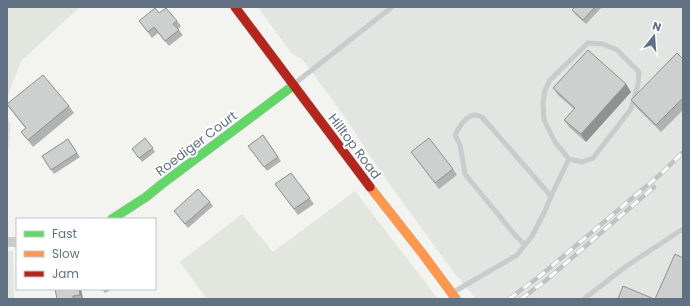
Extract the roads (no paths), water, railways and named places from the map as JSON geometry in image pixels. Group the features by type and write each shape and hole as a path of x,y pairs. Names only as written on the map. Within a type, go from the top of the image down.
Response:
{"main road":[{"name":"Hilltop Road","path":"235,7 453,296"},
{"name":"Roediger Court","path":"114,218 146,197 294,85"}],"lane":[{"path":"294,85 392,7"},
{"path":"588,43 602,44 617,50 638,72 636,96 631,109 593,158 582,162 569,159 555,142 544,120 543,102 545,90 550,80 588,43"},
{"path":"525,245 514,235 465,174 460,145 455,135 458,129 469,117 476,115 482,117 551,196"},
{"path":"453,296 516,255 525,245 545,211 569,159"},
{"path":"584,299 625,267 683,229"}],"railway":[{"path":"509,299 540,276 662,173 683,152"},
{"path":"521,299 544,282 654,187"}]}
